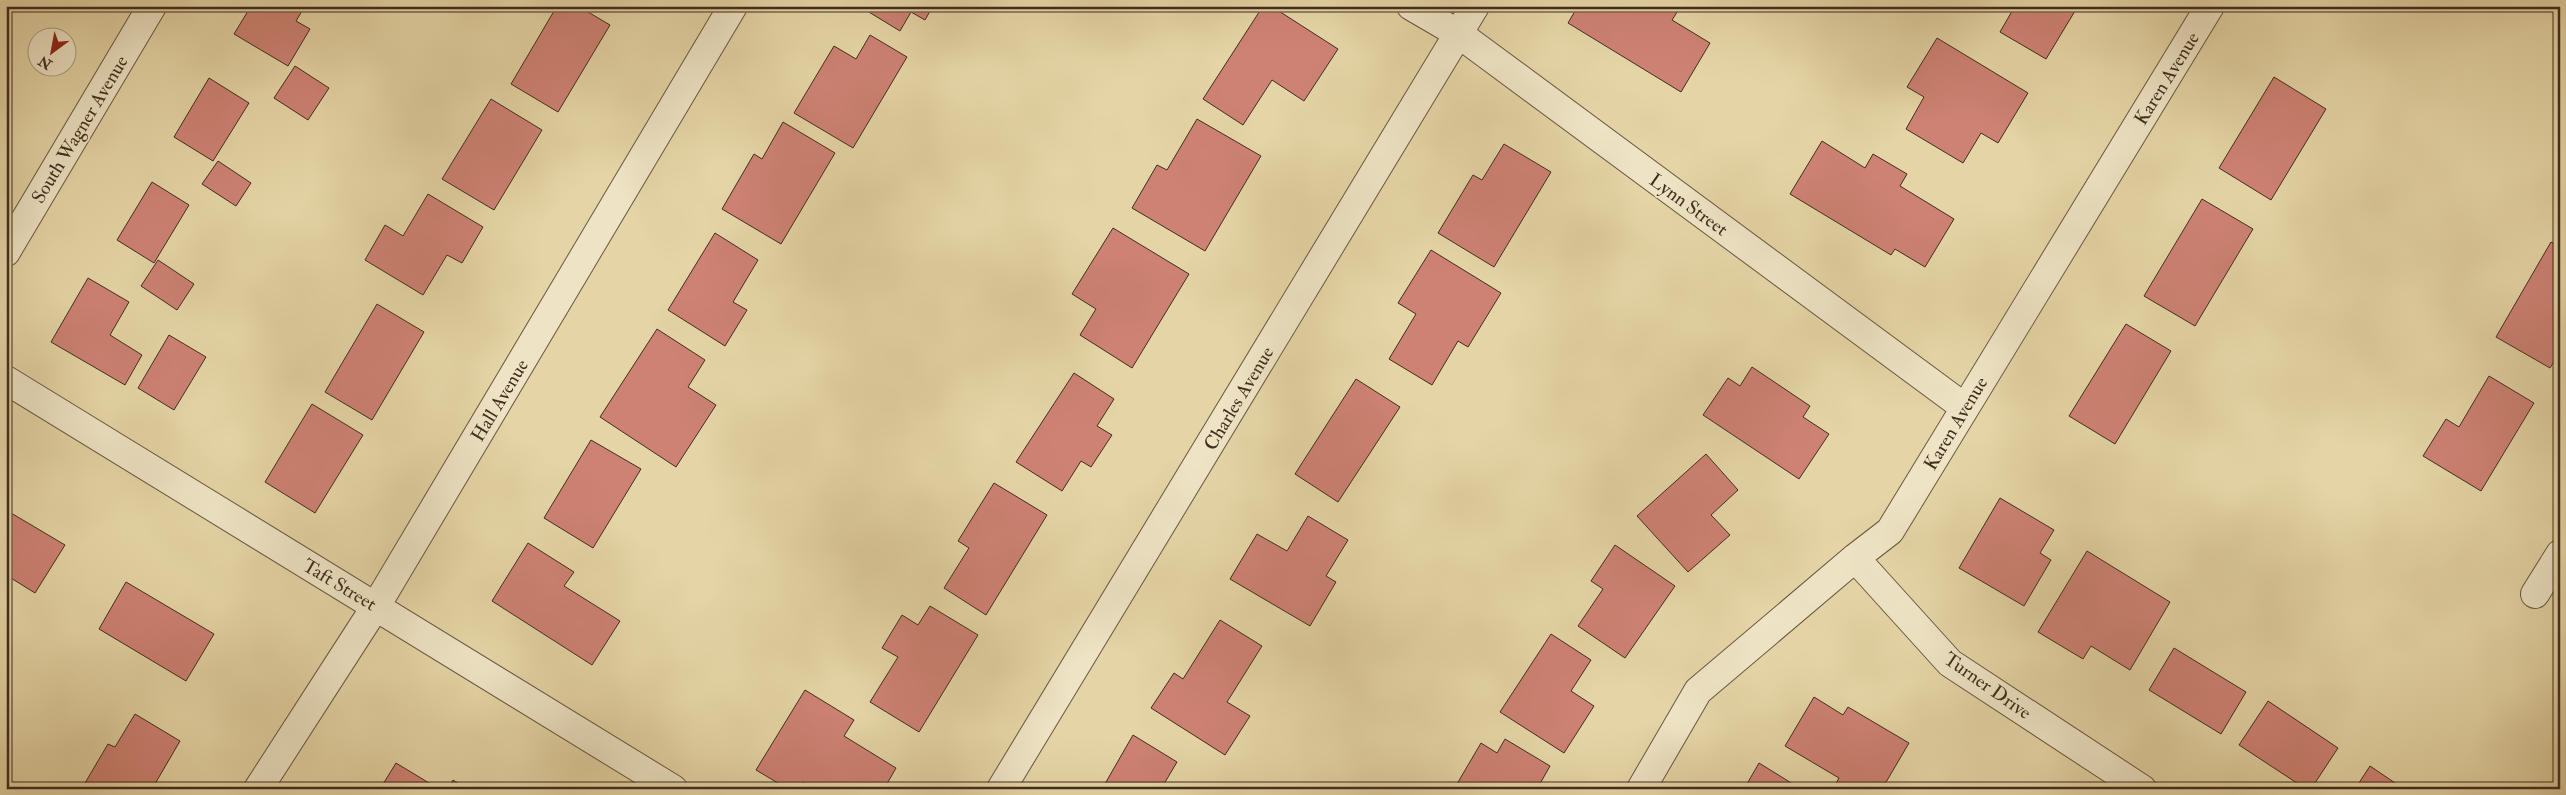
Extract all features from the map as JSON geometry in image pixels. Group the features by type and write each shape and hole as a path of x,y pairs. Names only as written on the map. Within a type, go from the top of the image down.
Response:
{"street":[{"name":"South Wagner Avenue","path":"6,252 152,6"},
{"name":"Hall Avenue","path":"258,789 376,606 733,6"},
{"name":"Lynn Street","path":"1411,6 1458,34 1964,407"},
{"name":"Charles Avenue","path":"1001,789 1475,6"},
{"name":"Karen Avenue","path":"1641,789 1698,691 1855,558 1890,531 2210,6"},
{"name":"Taft Street","path":"6,380 673,789"},
{"path":"2535,594 2560,554"},
{"name":"Turner Drive","path":"1855,558 1950,663 2142,789"}],"building":[{"path":"251,6 305,6 296,21 310,29 288,66 234,34"},
{"path":"557,6 578,6 610,25 558,112 511,84"},
{"path":"859,6 933,6 925,20 911,12 900,31"},
{"path":"1263,6 1271,6 1338,49 1304,101 1272,80 1243,125 1203,99"},
{"path":"1578,6 1681,6 1672,20 1710,43 1681,92 1568,23"},
{"path":"2015,6 2078,6 2046,59 2000,32"},
{"path":"870,35 907,57 853,148 794,113 834,46 856,59"},
{"path":"1937,38 2028,93 1998,143 1981,133 1963,163 1906,129 1924,97 1907,87"},
{"path":"295,66 329,88 308,120 274,98"},
{"path":"2274,77 2326,109 2271,200 2219,168"},
{"path":"209,78 249,103 213,161 174,137"},
{"path":"491,99 542,130 494,210 442,179"},
{"path":"1197,119 1261,156 1205,251 1132,208 1157,165 1167,170"},
{"path":"783,122 835,153 781,244 722,209 754,154 762,159"},
{"path":"1822,141 1865,168 1873,154 1907,174 1900,186 1954,219 1925,267 1895,249 1891,255 1790,194"},
{"path":"1504,144 1551,172 1494,267 1438,233 1473,175 1482,180"},
{"path":"218,161 251,183 236,206 202,184"},
{"path":"152,182 189,205 154,263 117,240"},
{"path":"428,194 483,227 462,263 447,255 423,295 365,260 385,225 403,236"},
{"path":"2202,199 2253,229 2195,326 2144,296"},
{"path":"1113,228 1189,274 1132,368 1080,335 1096,309 1072,294"},
{"path":"715,233 758,260 733,302 747,310 725,346 668,310"},
{"path":"2551,242 2560,247 2560,352 2550,368 2496,337"},
{"path":"1431,250 1501,293 1468,347 1458,341 1432,385 1389,359 1416,314 1398,303"},
{"path":"158,260 194,284 177,310 141,286"},
{"path":"88,278 129,302 110,335 142,355 125,385 51,342"},
{"path":"377,304 424,332 372,420 325,392"},
{"path":"2126,324 2171,351 2115,444 2069,416"},
{"path":"657,329 705,360 688,387 716,405 676,467 600,417"},
{"path":"169,335 206,357 174,410 138,388"},
{"path":"1752,367 1810,406 1803,417 1829,434 1799,479 1703,415 1728,378 1740,386"},
{"path":"1074,373 1114,399 1097,426 1112,435 1091,467 1081,461 1062,491 1016,462"},
{"path":"2489,376 2534,403 2481,491 2423,456 2446,419 2459,427"},
{"path":"1356,379 1400,407 1338,502 1295,474"},
{"path":"312,404 363,435 315,513 265,482"},
{"path":"591,440 641,469 593,548 544,518"},
{"path":"1706,454 1738,490 1711,515 1730,535 1688,572 1637,516"},
{"path":"994,483 1047,515 986,615 944,588 969,548 958,541"},
{"path":"2000,498 2054,530 2040,553 2051,560 2024,606 1959,568"},
{"path":"6,510 65,545 35,593 6,575"},
{"path":"1308,516 1348,540 1326,576 1336,582 1310,626 1230,579 1257,534 1287,551"},
{"path":"528,543 574,572 564,586 620,621 592,665 492,601"},
{"path":"1615,545 1675,586 1625,658 1578,626 1603,589 1591,581"},
{"path":"2087,551 2170,602 2130,670 2091,646 2083,659 2038,632"},
{"path":"126,582 214,634 186,681 99,629"},
{"path":"930,606 978,635 919,732 870,702 898,657 882,648 902,615 918,625"},
{"path":"1220,620 1262,646 1227,702 1250,716 1225,755 1151,708 1174,673 1183,679"},
{"path":"1551,634 1591,660 1571,691 1594,706 1564,753 1500,712"},
{"path":"2174,648 2246,692 2221,734 2149,690"},
{"path":"805,690 854,720 844,736 896,768 884,789 813,789 803,782 799,789 788,789 756,770"},
{"path":"1814,697 1843,715 1848,707 1909,743 1882,789 1833,789 1839,778 1785,746"},
{"path":"2268,701 2338,748 2311,789 2306,789 2239,745"},
{"path":"135,714 180,741 152,789 94,789 85,783 108,744 115,747"},
{"path":"1133,735 1177,762 1161,789 1102,789"},
{"path":"1505,739 1550,766 1537,789 1454,789 1481,743 1497,753"},
{"path":"396,763 439,789 380,789"},
{"path":"1759,763 1801,789 1744,789"},
{"path":"2370,766 2404,789 2355,789"},
{"path":"453,780 467,789 448,789"}]}
